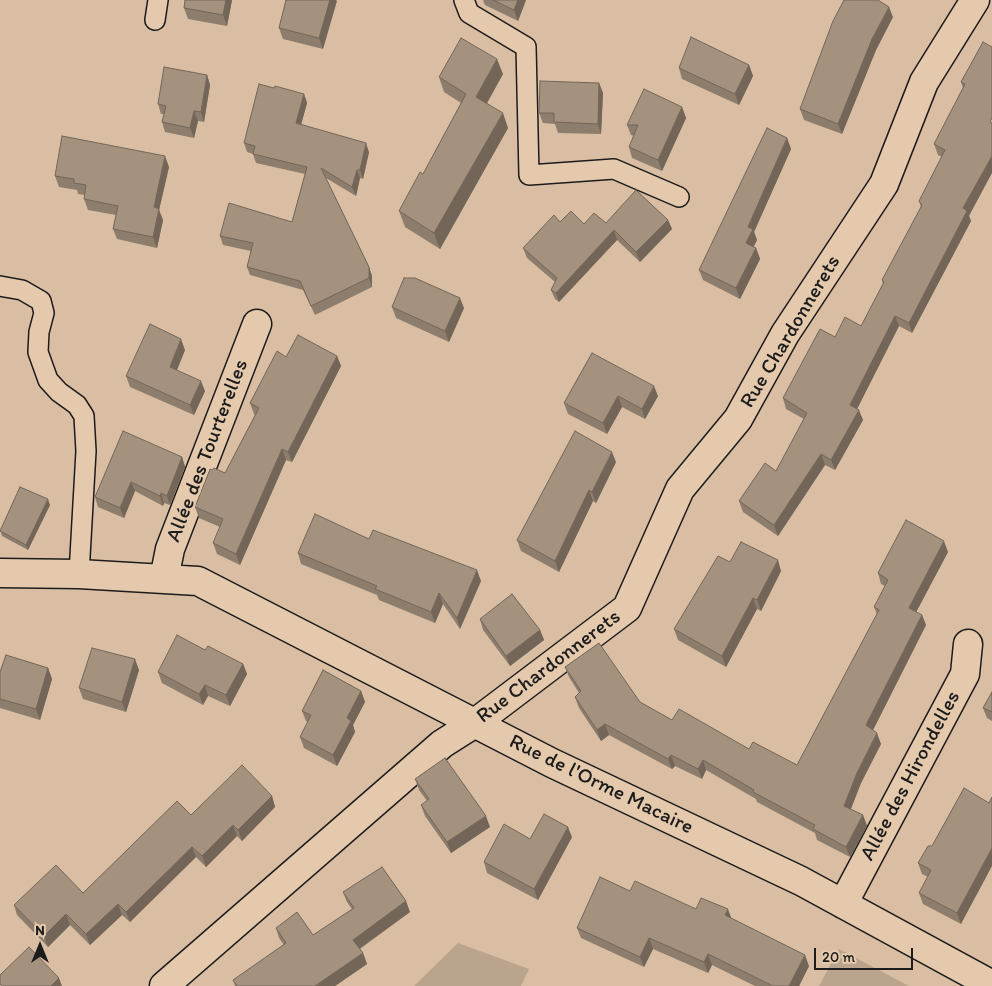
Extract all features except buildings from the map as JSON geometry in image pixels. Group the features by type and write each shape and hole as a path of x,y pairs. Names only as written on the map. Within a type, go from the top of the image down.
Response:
{"street":[{"name":"Rue Chardonnerets","path":"164,986 442,744 475,723 627,608 680,489 738,419 785,334 884,184 924,82 975,0"},
{"name":"Allée des Tourterelles","path":"164,579 170,549 257,324"},
{"name":"Rue de l'Orme Macaire","path":"0,573 79,574 198,581 552,763 801,882 992,985"},
{"name":"Allée des Hirondelles","path":"843,904 965,674 968,644"}],"lane":[{"path":"155,20 158,0"},
{"path":"464,0 469,13 526,47 529,175 614,169 679,197"},
{"path":"0,286 22,290 41,301 44,313 39,332 38,352 48,380 59,392 78,404 84,416 86,451 79,574"}],"shaded area":[{"path":"458,943 529,969 521,986 414,986"},
{"path":"839,949 909,986 819,986"}]}
